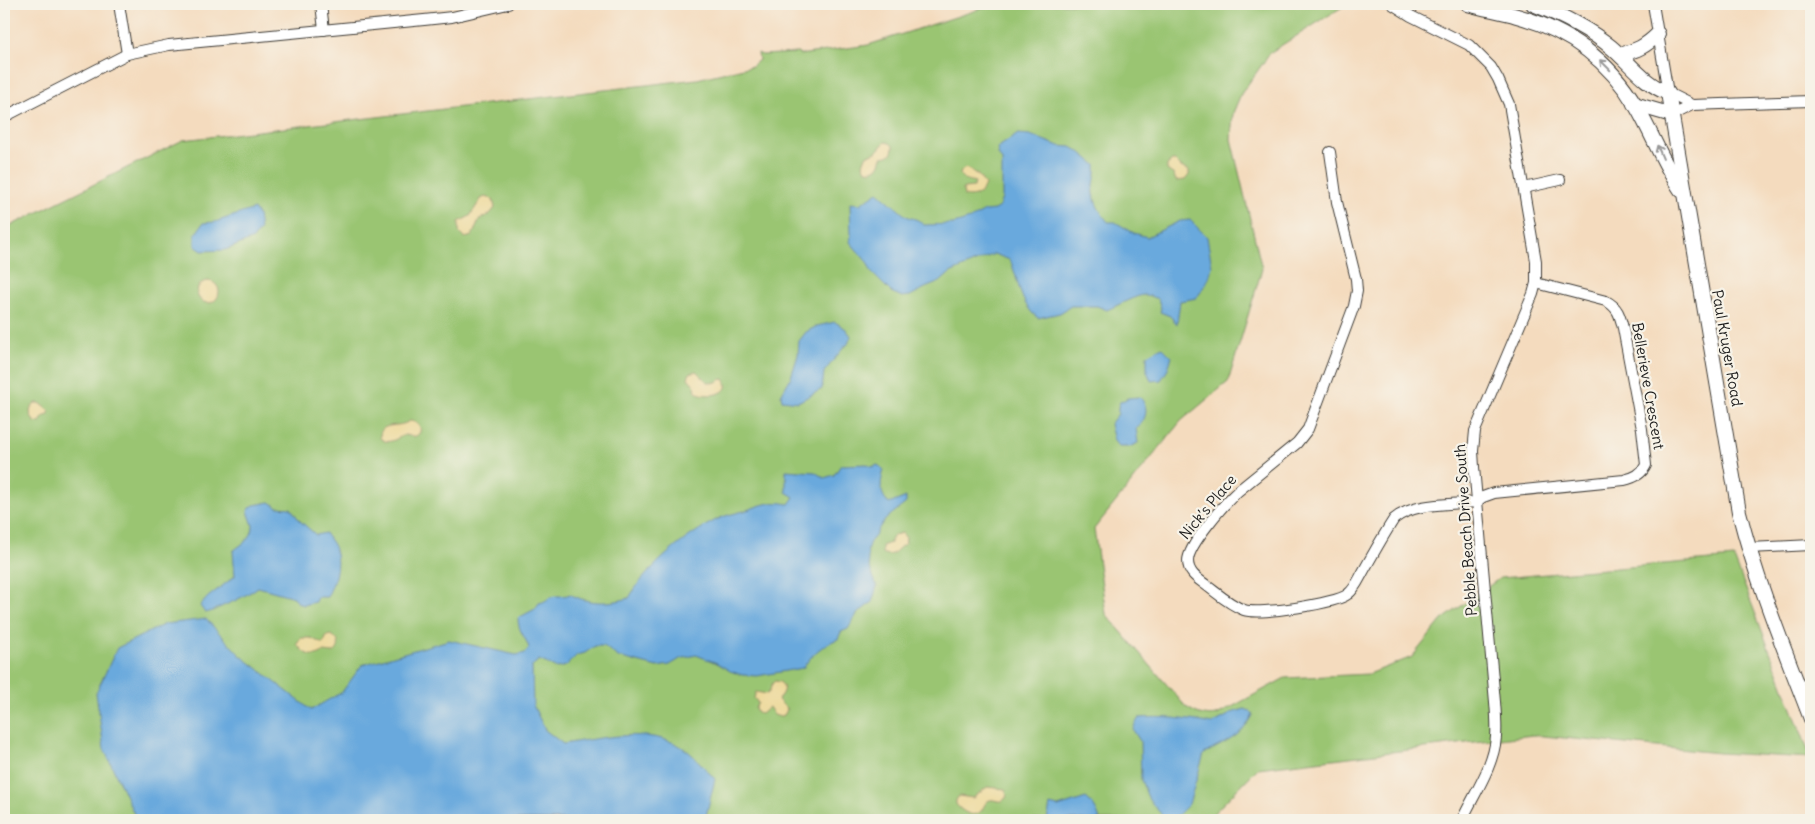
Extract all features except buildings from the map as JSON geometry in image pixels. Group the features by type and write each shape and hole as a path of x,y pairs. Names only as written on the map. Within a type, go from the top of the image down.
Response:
{"street":[{"path":"119,4 127,54"},
{"path":"321,4 324,30"},
{"path":"4,117 127,54 169,45 452,17 508,4"},
{"name":"Pebble Beach Drive South","path":"1392,4 1411,16 1469,45 1498,78 1509,104 1535,248 1536,283 1533,294 1475,431 1472,451 1495,702 1496,738 1488,768 1462,820"},
{"path":"1468,4 1538,23 1574,41 1596,56 1614,75 1634,104 1654,138 1667,168 1684,195"},
{"path":"1533,4 1588,30 1620,55 1648,82 1692,106"},
{"name":"Paul Kruger Road","path":"1654,4 1684,195 1736,493 1749,548 1811,719"},
{"path":"1620,55 1637,50 1648,44 1658,34"},
{"path":"1634,104 1672,115 1692,106 1811,101"},
{"name":"Nick’s Place","path":"1330,152 1337,202 1356,278 1357,291 1354,306 1308,429 1297,443 1234,494 1194,543 1189,553 1189,568 1196,578 1226,600 1246,610 1259,612 1324,603 1341,598 1353,589 1391,523 1401,513 1418,507 1476,502"},
{"path":"1524,188 1560,180"},
{"name":"Bellerieve Crescent","path":"1476,502 1494,493 1624,480 1636,476 1646,464 1640,420 1619,312 1606,301 1536,283"},
{"path":"1749,548 1811,545"},
{"name":"Paul Kruger Road","path":"1800,690 1811,709"}],"green space":[{"path":"996,4 1347,4 1271,52 1241,94 1233,113 1231,139 1262,269 1228,382 1181,421 1094,529 1106,614 1186,707 1201,714 1217,715 1285,678 1369,674 1412,657 1442,620 1500,578 1734,558 1811,758 1719,753 1533,735 1258,768 1207,820 4,820 4,229 183,140 697,79 752,66 759,60 758,53 762,55 798,53 799,55 868,45"}],"sand":[{"path":"885,142 893,146 891,153 882,157 879,166 875,169 866,170 863,164 866,156 876,152"},
{"path":"1175,161 1189,171 1189,175 1185,180 1176,181 1174,175 1167,170 1167,165"},
{"path":"966,168 978,175 985,185 980,193 974,196 964,196 964,188 974,187 975,182 963,179 960,174"},
{"path":"485,197 493,199 495,208 490,214 480,219 472,236 465,238 459,232 459,222 470,216 481,199"},
{"path":"208,281 216,284 219,292 216,300 208,303 200,300 197,292 200,284"},
{"path":"696,371 710,383 724,379 726,389 712,395 696,392 695,386 688,378 690,373"},
{"path":"35,403 40,403 50,411 48,415 43,417 40,423 35,422 31,417 30,410"},
{"path":"409,421 419,425 420,432 417,436 405,435 392,441 380,438 381,432 386,427"},
{"path":"902,533 906,538 905,544 892,554 882,553 882,546 890,543 894,535"},
{"path":"331,635 338,641 338,647 333,653 308,654 297,644 301,638 311,638 323,644 327,636"},
{"path":"775,681 780,682 783,687 778,700 787,709 785,714 780,717 774,715 769,707 761,714 755,708 758,703 754,698 756,692 767,694"},
{"path":"987,787 1005,789 1006,798 1002,801 988,801 980,812 974,815 960,809 956,804 959,796 973,798"}],"water":[{"path":"1018,134 1030,135 1059,146 1071,147 1096,165 1094,196 1099,209 1108,222 1115,222 1134,233 1147,237 1180,221 1190,220 1207,237 1212,266 1209,278 1197,298 1180,301 1177,324 1170,316 1160,312 1161,308 1158,299 1148,295 1142,295 1107,310 1097,306 1071,306 1060,313 1038,318 1023,299 1010,260 994,254 950,273 940,282 910,296 902,297 891,292 872,273 867,262 850,242 850,203 860,204 878,192 906,216 918,220 924,225 954,224 970,219 985,211 994,210 999,207 1002,198 1002,161 997,148"},
{"path":"254,209 258,215 260,229 253,239 225,250 202,251 195,246 195,235 203,223 215,222"},
{"path":"835,322 846,329 851,336 848,344 824,372 822,389 798,402 782,400 781,395 791,377 798,355 799,341 806,332 817,326"},
{"path":"1162,347 1172,357 1167,371 1161,380 1151,381 1147,371 1147,355"},
{"path":"1139,397 1145,404 1146,413 1143,421 1136,428 1138,443 1129,447 1119,447 1114,441 1110,424 1118,414 1120,402 1128,398"},
{"path":"867,464 871,467 878,465 884,470 881,488 883,496 889,504 906,497 906,503 885,520 870,541 867,554 877,586 872,602 857,614 848,629 841,632 838,639 818,650 803,668 757,676 742,675 696,655 680,659 670,665 657,667 618,657 604,646 595,646 585,653 577,655 566,666 557,668 539,660 532,666 533,705 545,730 563,744 609,737 641,736 672,742 689,752 715,779 705,820 137,820 104,749 96,693 117,648 165,624 206,619 240,655 311,710 342,692 362,665 449,640 516,655 525,653 529,648 520,630 518,618 535,609 539,603 551,597 570,594 584,600 599,602 629,598 646,575 668,553 706,526 724,516 766,504 789,504 794,497 786,492 786,470 815,472 824,478 834,475 841,465"},
{"path":"270,502 278,507 291,508 299,520 316,535 325,533 332,543 337,568 327,597 317,597 315,602 303,605 298,603 294,597 258,587 238,599 205,613 200,606 208,597 235,576 233,551 246,540 253,530 248,510 254,505"},
{"path":"1245,709 1253,715 1244,729 1204,754 1189,804 1173,820 1162,820 1162,815 1149,800 1141,780 1140,741 1133,730 1139,718 1176,718 1212,724 1234,712"},
{"path":"1086,798 1095,808 1100,820 1047,820 1050,805 1058,807"}]}
